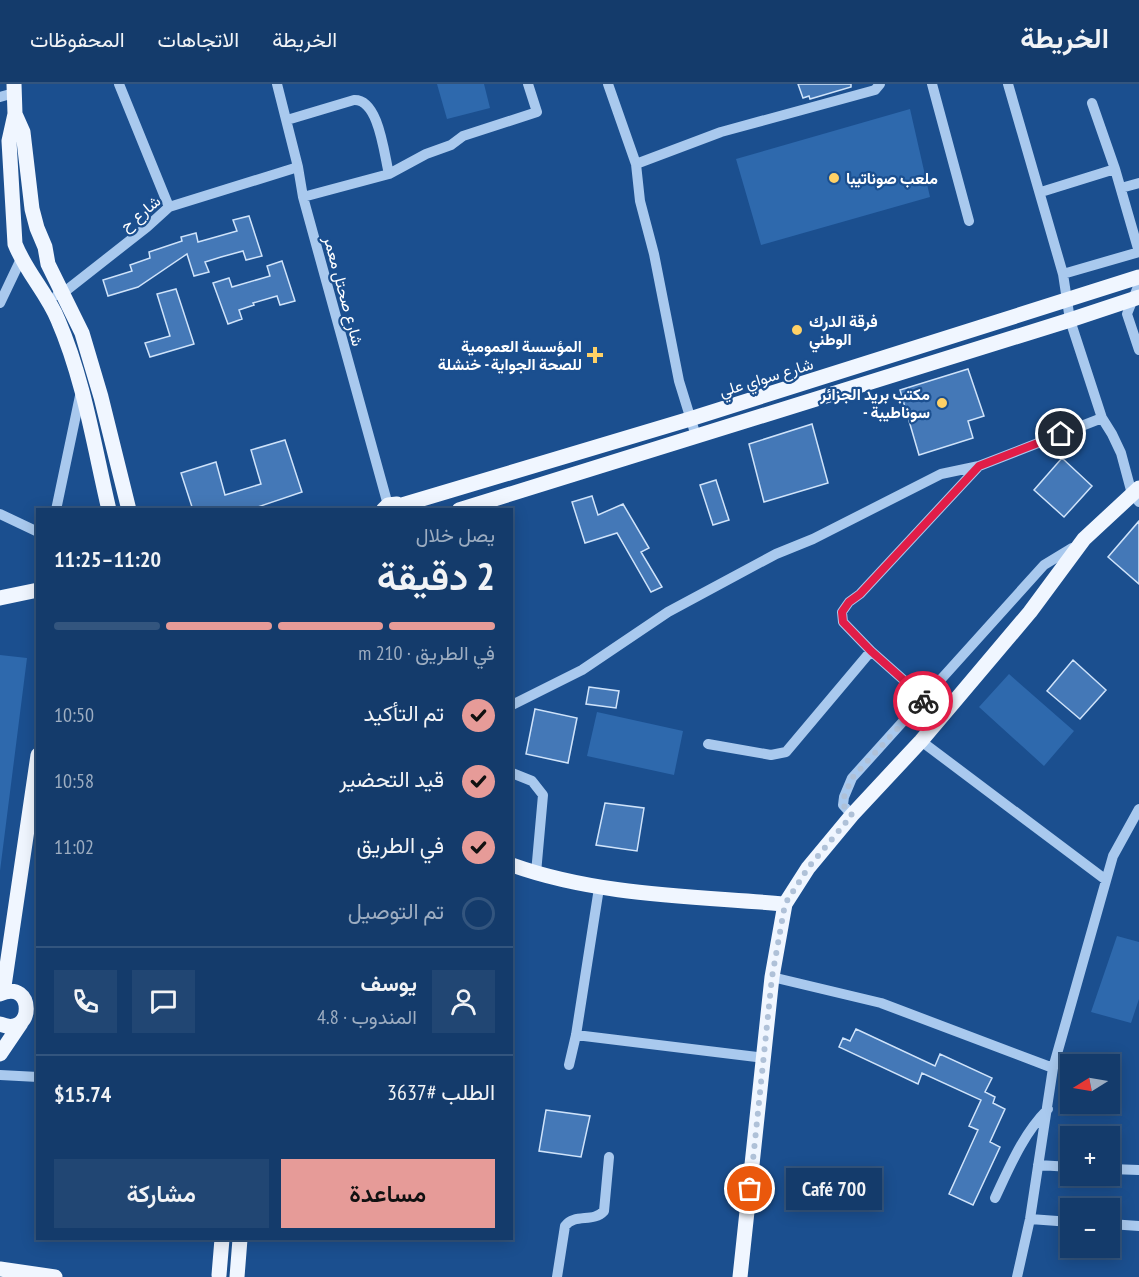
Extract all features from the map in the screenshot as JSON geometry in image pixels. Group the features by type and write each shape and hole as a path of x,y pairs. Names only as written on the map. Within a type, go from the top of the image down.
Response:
{"main road":[{"path":"9,91 23,132 32,209 45,247 55,296 81,388 109,508"},
{"path":"15,114 9,141 15,244 21,259 55,296 82,333 101,397 129,508"},
{"name":"شارع سواي علي","path":"390,508 690,419 1139,277"},
{"path":"465,508 1070,320 1137,293"},
{"path":"919,348 924,365"},
{"path":"740,1277 772,977 785,904 808,868 852,815 921,741 1030,612 1084,539 1137,495"},
{"path":"0,598 33,593"},
{"path":"0,1054 32,1002 8,991 1,993 36,768"},
{"path":"513,865 599,888 785,904"},
{"path":"0,1024 12,1026 21,1023"},
{"path":"222,1240 218,1276 232,1274 237,1277 240,1240"},
{"path":"0,1269 56,1277"}],"street":[{"path":"119,84 169,207"},
{"name":"شارع صحتل معمر","path":"278,84 303,197 390,508"},
{"path":"303,197 389,174 426,154 451,145 463,136 537,112 528,84"},
{"path":"608,84 636,164 640,201 654,254 679,381 696,436"},
{"path":"636,164 721,132 875,90 880,84"},
{"path":"932,84 969,221"},
{"path":"1008,84 1063,274 1070,320 1102,418 1121,453 1137,495"},
{"path":"287,120 354,100 364,102 373,112 389,174"},
{"path":"1063,274 1139,252 1121,188 1092,103"},
{"name":"شارع ح","path":"55,296 147,227 169,207 298,167"},
{"path":"1041,192 1115,169"},
{"path":"1121,188 1139,183"},
{"path":"0,303 21,259"},
{"path":"1137,293 1127,314 1139,350"},
{"path":"56,508 81,388"},
{"path":"513,704 582,670 668,612 776,554 813,539 941,474 979,466 1102,418"},
{"path":"943,715 871,651 843,622 842,612 979,466"},
{"path":"0,515 36,531"},
{"path":"852,815 843,805 852,778 1044,565 1062,556 1084,539"},
{"path":"708,744 771,754 786,752 871,651"},
{"path":"921,741 1106,880"},
{"path":"513,773 532,782 543,795 536,873"},
{"path":"1017,1277 1030,1219 1053,1068 1113,856 1139,809"},
{"path":"569,1065 576,1035 599,888"},
{"path":"772,977 881,1003 1053,1068"},
{"path":"576,1035 765,1058"},
{"path":"0,1075 36,1077"},
{"path":"994,1198 1020,1145 1037,1119 1048,1109"},
{"path":"558,1277 565,1226 572,1220 595,1218 604,1211 609,1157"},
{"path":"1038,1165 1060,1166"},
{"path":"1120,1169 1139,1170"},
{"path":"1030,1219 1060,1221"},
{"path":"1120,1225 1139,1226"}],"shaded area":[{"path":"437,84 484,84 490,108 447,119"},
{"name":"ملعب صوناتيبا","path":"910,109 930,197 761,245 736,159"},
{"path":"0,655 27,658 0,871"},
{"path":"1009,674 1074,731 1044,766 979,707"},
{"path":"597,712 683,731 674,775 587,756"},
{"path":"1117,936 1139,942 1139,999 1131,1023 1091,1012"}],"building":[{"path":"798,84 851,84 851,87 810,99 809,96 803,98"},
{"path":"249,216 262,256 246,260 243,251 221,257 205,262 209,272 194,276 187,254 138,287 108,296 103,280 132,271 130,265 150,258 149,252 182,241 181,237 196,233 198,242 237,231 233,220"},
{"path":"282,261 295,301 280,305 277,296 253,303 254,305 239,310 242,319 228,324 213,283 229,278 232,287 270,276 267,266"},
{"path":"176,289 194,344 150,357 145,343 170,336 157,294"},
{"name":"مكتب بريد الجزائر - سوناطيبة","path":"968,369 984,416 968,421 973,438 919,455 900,390"},
{"path":"812,424 828,483 764,502 749,444"},
{"path":"285,440 302,492 255,508 192,508 181,473 216,462 225,495 261,484 251,450"},
{"path":"1062,458 1092,486 1064,517 1034,490"},
{"path":"716,480 729,520 713,525 700,485"},
{"path":"592,496 598,515 623,504 649,548 641,552 662,587 651,592 617,533 585,543 572,502"},
{"path":"1139,521 1139,584 1108,557"},
{"path":"1073,660 1106,690 1080,719 1047,691"},
{"path":"589,687 619,691 616,708 586,704"},
{"path":"535,709 577,718 568,763 526,754"},
{"path":"605,803 644,808 637,851 596,845"},
{"path":"856,1029 935,1066 940,1054 992,1078 985,1092 995,1097 993,1103 1005,1109 990,1142 1000,1147 973,1205 949,1194 978,1130 969,1126 981,1100 922,1073 918,1084 839,1047 843,1038 850,1041"},
{"path":"546,1110 590,1116 581,1157 539,1151"}],"way so far":[{"path":"750,1189 772,977 785,904 808,868 852,815 843,805 852,778 923,701"}],"place":[{"name":"ملعب صوناتيبا","path":"834,178"},
{"name":"فرقة الدرك الوطني","path":"797,330"},
{"name":"المؤسسة العمومية للصحة الجواية - خنشلة","path":"595,355"},
{"name":"مكتب بريد الجزائر - سوناطيبة","path":"942,403"},
{"name":"Café 700","path":"750,1189"}],"route":[{"path":"923,701 925,699 871,651 843,622 842,612 979,466 1061,434"}]}
